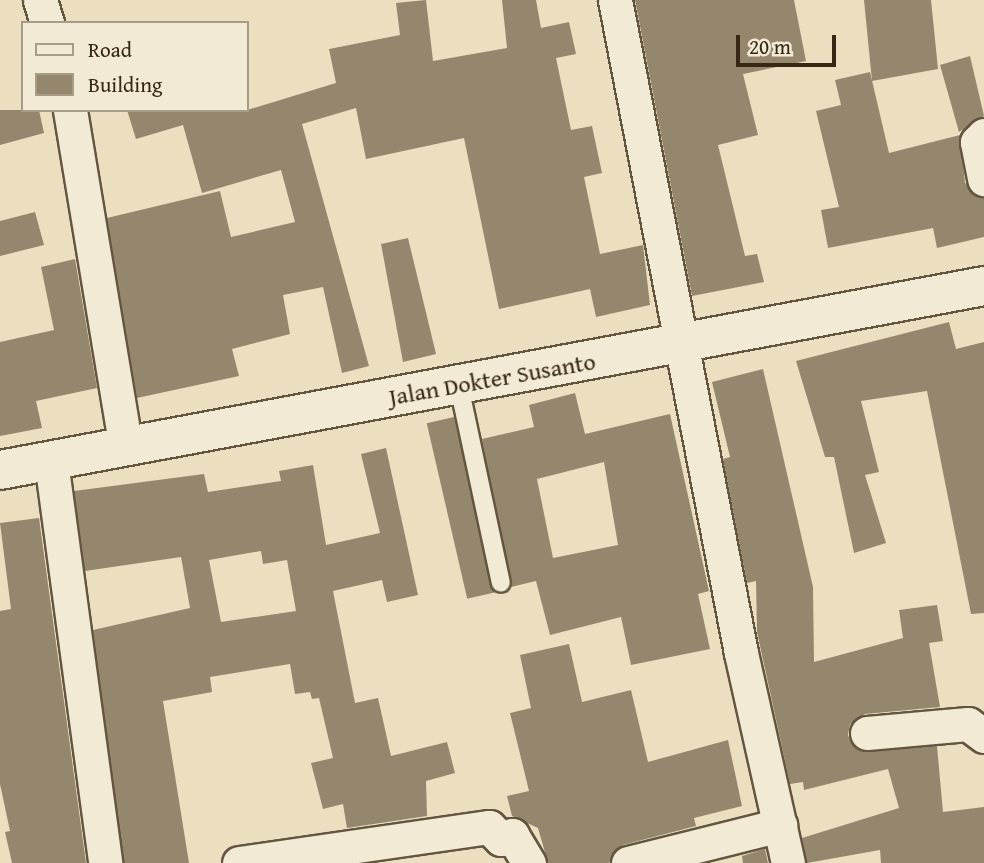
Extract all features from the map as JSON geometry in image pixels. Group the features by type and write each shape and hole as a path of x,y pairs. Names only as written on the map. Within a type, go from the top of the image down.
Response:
{"main road":[{"name":"Jalan Dokter Susanto","path":"0,470 680,345 984,286"}],"street":[{"path":"40,0 46,21"},
{"path":"615,0 680,345 788,863"},
{"path":"70,112 126,447"},
{"path":"984,135 977,142 984,179"},
{"path":"51,461 105,863"},
{"path":"867,733 968,724 984,736"},
{"path":"628,863 780,825"},
{"path":"239,863 489,827 501,839 512,835 529,863"}],"lane":[{"path":"459,386 500,583"}],"building":[{"path":"426,0 433,61 507,48 502,0 536,0 541,28 569,22 576,54 556,58 571,130 592,126 602,173 584,177 600,254 643,245 650,305 596,317 590,289 499,309 464,138 366,159 356,108 302,124 369,366 342,373 323,287 283,295 290,334 232,349 239,376 137,398 107,218 220,191 231,237 295,222 281,170 202,193 183,125 136,139 128,112 248,112 248,110 336,83 329,49 400,35 396,3"},
{"path":"635,0 794,0 806,61 743,74 758,135 718,145 745,256 757,254 764,282 692,296"},
{"path":"864,0 931,0 938,69 872,81"},
{"path":"970,56 984,116 959,132 940,65"},
{"path":"870,72 889,153 960,135 965,183 984,198 984,237 937,248 933,228 828,248 821,210 839,207 816,111 841,105 835,80"},
{"path":"0,110 39,112 44,133 0,145"},
{"path":"35,212 44,245 0,256 0,221"},
{"path":"408,238 436,354 403,362 381,244"},
{"path":"75,259 97,388 36,401 42,428 0,436 0,342 54,330 41,267"},
{"path":"949,322 956,349 984,342 984,613 971,614 927,391 861,401 879,472 865,475 886,543 854,553 834,457 825,457 796,361"},
{"path":"763,369 813,587 814,662 903,638 899,610 937,605 943,641 929,643 940,707 865,714 850,724 848,735 852,745 868,752 937,746 943,812 984,807 984,863 881,863 880,850 807,863 802,838 899,808 888,769 804,790 803,782 790,784 757,632 756,581 747,583 723,459 730,457 712,382"},
{"path":"575,393 585,434 670,414 709,591 698,594 710,649 631,665 621,617 550,635 536,581 511,587 482,439 534,427 529,405","holes":["604,462 618,545 553,558 537,479"]},
{"path":"454,417 494,592 467,599 427,423"},
{"path":"386,448 418,595 387,602 382,580 333,591 355,703 378,698 391,756 447,742 455,773 426,781 427,816 347,828 343,804 323,809 311,763 333,758 319,698 312,699 310,692 295,694 290,664 210,677 212,692 163,701 189,863 124,863 93,630 190,608 181,557 85,571 74,491 204,474 208,492 281,481 279,471 313,465 326,545 380,533 361,454","holes":["261,551 263,564 287,560 296,611 221,622 209,560"]},
{"path":"39,518 86,863 12,863 5,832 10,831 0,784 0,611 11,609 0,523"},
{"path":"569,644 582,702 631,690 648,762 728,740 742,806 694,818 696,826 623,845 609,863 548,863 538,828 512,816 507,796 529,791 510,713 531,708 520,655"},
{"path":"765,849 768,863 743,863 742,856"}]}
